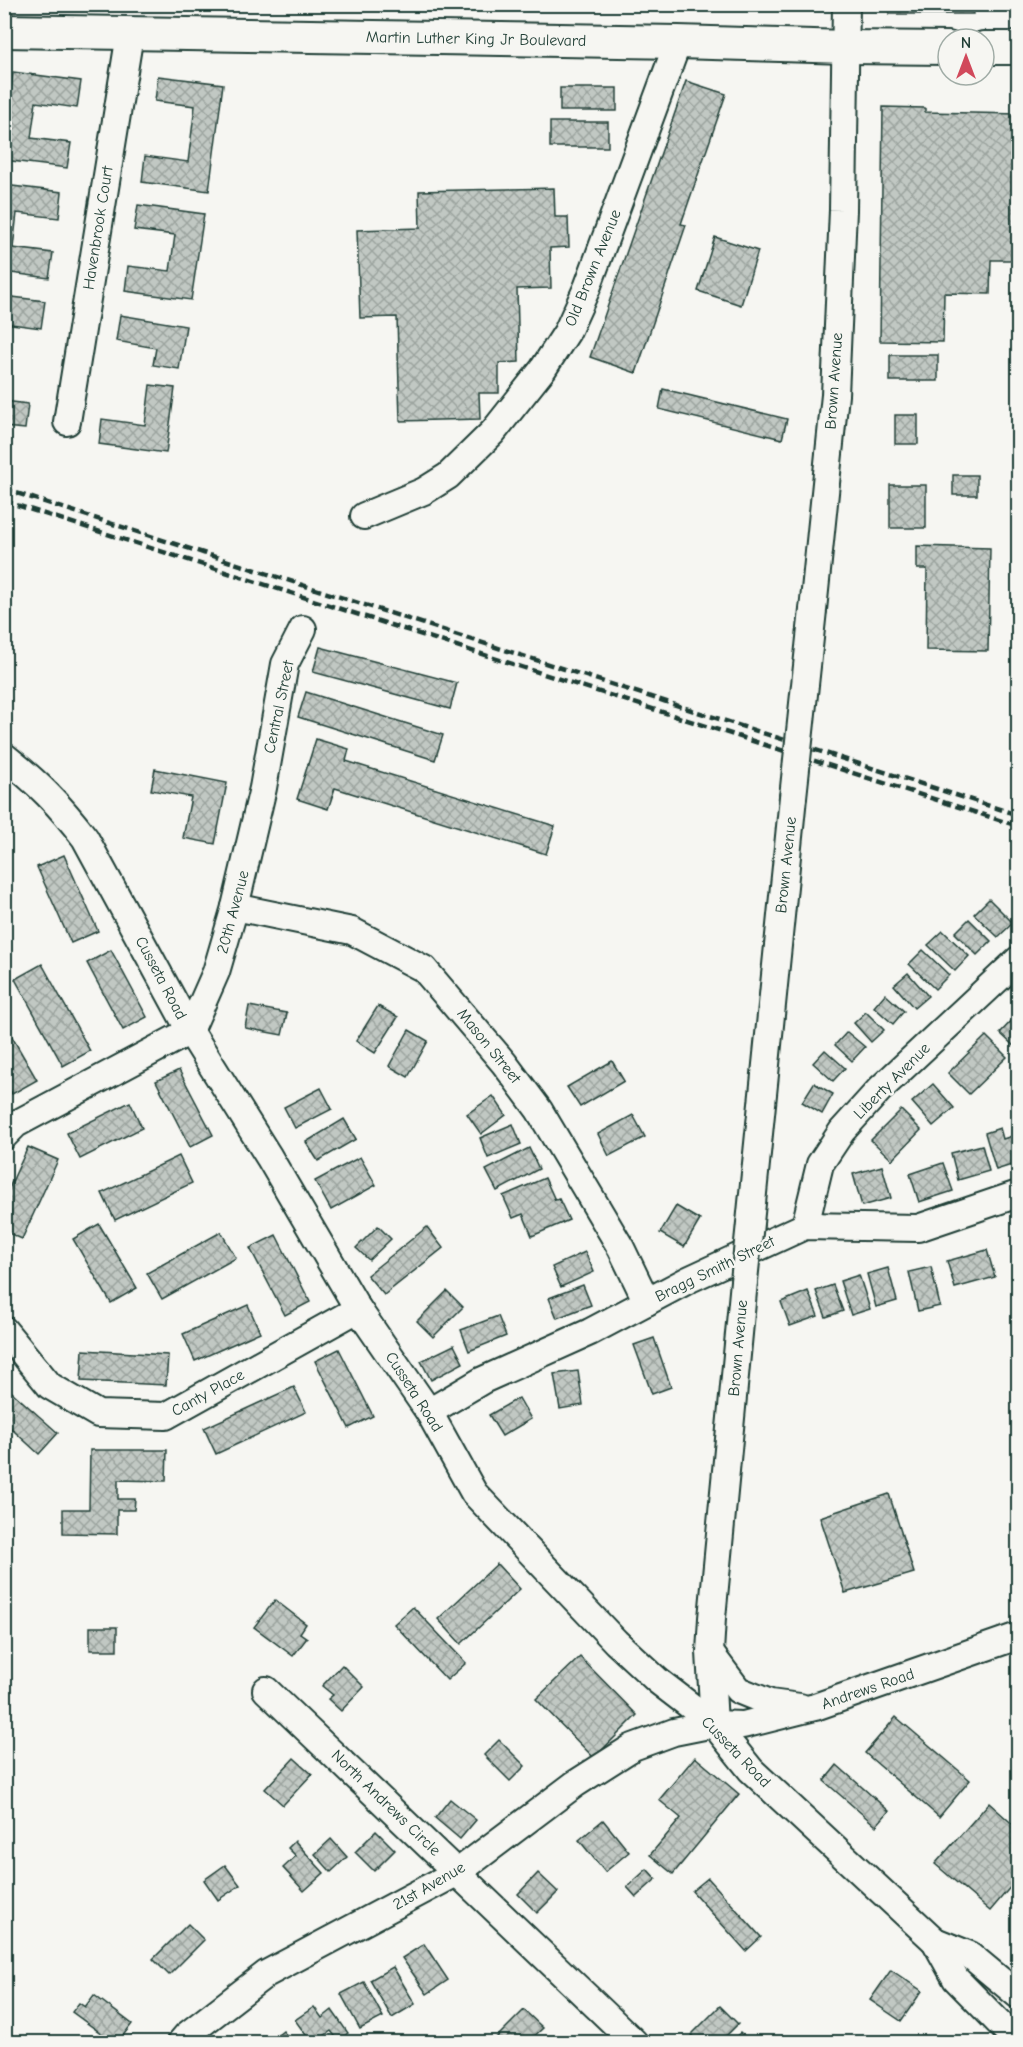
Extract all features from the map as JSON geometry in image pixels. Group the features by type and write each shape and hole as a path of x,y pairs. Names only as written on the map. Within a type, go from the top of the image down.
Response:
{"main road":[{"name":"Martin Luther King Jr Boulevard","path":"4,32 936,48"},
{"path":"996,48 1018,48"}],"street":[{"name":"Brown Avenue","path":"714,1724 710,1653 712,1618 744,1281 835,395 843,210 846,4"},
{"name":"Havenbrook Court","path":"67,422 130,34"},
{"name":"Old Brown Avenue","path":"364,516 424,491 448,476 493,432 543,369 567,333 588,288 678,42"},
{"name":"Central Street","path":"263,788 285,664 303,628"},
{"name":"Cusseta Road","path":"4,756 39,784 65,811 85,838 190,1031 269,1157 358,1309 429,1412 474,1493 616,1642 658,1681 714,1724 751,1770 935,1941 956,1979 1018,2043"},
{"name":"20th Avenue","path":"190,1031 216,972 235,907 263,788"},
{"name":"Mason Street","path":"235,907 352,931 424,969 504,1063 539,1110 621,1248 647,1302"},
{"name":"Liberty Avenue","path":"805,1226 820,1164 842,1131 880,1089 1018,960"},
{"path":"4,1136 16,1124 190,1031"},
{"name":"Bragg Smith Street","path":"429,1412 483,1380 590,1332 739,1256 805,1226 918,1228 1018,1194"},
{"name":"Canty Place","path":"4,1330 50,1386 98,1414 166,1416 358,1309"},
{"name":"Andrews Road","path":"714,1724 743,1725 815,1707 1018,1636"},
{"path":"710,1653 726,1678 738,1690 770,1703 815,1707"},
{"name":"North Andrews Circle","path":"266,1689 634,2043"},
{"name":"21st Avenue","path":"181,2043 187,2035 266,1974 458,1872 575,1784 633,1747 674,1732 714,1724"},
{"name":"Cusseta Road","path":"935,1941 970,1955 1018,1995"}],"building":[{"path":"889,4 973,4 973,14 889,14"},
{"path":"13,72 81,81 77,108 36,102 31,138 71,143 67,168 4,160 4,136"},
{"path":"158,76 223,84 209,191 142,182 145,156 188,162 195,106 155,101"},
{"path":"686,81 726,94 681,224 686,225 636,373 590,357"},
{"path":"560,88 617,88 617,111 560,111"},
{"path":"883,107 925,108 925,112 1018,114 1018,260 991,260 990,294 944,293 943,342 880,341"},
{"path":"550,122 608,122 608,147 550,147"},
{"path":"4,185 62,192 59,218 17,213 13,248 53,253 49,278 4,272"},
{"path":"554,188 555,217 568,217 569,247 550,248 551,288 517,289 519,362 499,363 499,393 479,393 480,419 400,421 397,317 360,318 357,230 420,228 419,191"},
{"path":"138,205 204,214 191,300 125,291 128,266 170,271 175,235 134,230"},
{"path":"715,237 758,251 741,305 698,291"},
{"path":"4,296 45,301 41,328 4,323"},
{"path":"120,315 186,326 179,369 153,365 156,348 116,341"},
{"path":"890,355 938,355 938,381 890,381"},
{"path":"150,385 175,388 166,453 99,444 102,419 145,425"},
{"path":"663,389 787,419 782,439 659,409"},
{"path":"4,401 28,404 25,429 4,427"},
{"path":"895,415 918,415 918,444 895,444"},
{"path":"953,475 977,475 977,495 953,495"},
{"path":"890,485 926,485 926,528 890,528"},
{"path":"917,546 990,548 988,651 926,650 927,569 917,569"},
{"path":"320,647 457,683 450,709 313,672"},
{"path":"306,692 443,735 435,760 298,717"},
{"path":"316,739 349,749 346,761 555,826 546,854 335,788 328,809 297,799"},
{"path":"155,769 227,783 215,844 183,838 191,797 151,790"},
{"path":"64,855 98,931 71,943 37,867"},
{"path":"989,899 1013,923 998,937 974,914"},
{"path":"969,919 991,941 977,955 955,933"},
{"path":"943,931 969,956 955,971 928,945"},
{"path":"111,950 147,1017 123,1030 87,963"},
{"path":"923,950 949,975 935,989 909,964"},
{"path":"42,964 90,1051 63,1066 15,979"},
{"path":"908,973 928,996 914,1008 894,985"},
{"path":"885,994 904,1011 893,1024 874,1007"},
{"path":"249,1006 287,1013 282,1035 245,1028"},
{"path":"378,1006 398,1017 375,1053 356,1041"},
{"path":"866,1012 884,1030 871,1042 854,1023"},
{"path":"1018,1014 1018,1050 1000,1033"},
{"path":"4,1023 37,1080 12,1094 4,1081"},
{"path":"409,1030 428,1041 408,1077 389,1066"},
{"path":"847,1032 865,1047 852,1061 835,1045"},
{"path":"986,1036 1007,1057 969,1094 948,1073"},
{"path":"825,1050 845,1068 833,1081 813,1063"},
{"path":"612,1061 624,1081 580,1107 567,1087"},
{"path":"179,1070 213,1135 190,1147 156,1081"},
{"path":"814,1083 833,1094 822,1114 802,1102"},
{"path":"933,1084 954,1108 933,1126 912,1102"},
{"path":"321,1088 332,1109 295,1128 284,1107"},
{"path":"493,1096 506,1115 481,1134 467,1114"},
{"path":"130,1102 142,1128 80,1159 67,1133"},
{"path":"901,1110 921,1130 892,1160 871,1140"},
{"path":"633,1115 645,1137 609,1156 598,1134"},
{"path":"344,1119 356,1139 318,1161 306,1142"},
{"path":"513,1124 521,1144 488,1158 480,1138"},
{"path":"1000,1128 1003,1139 1015,1135 1018,1145 1018,1163 996,1170 985,1133"},
{"path":"982,1145 989,1171 958,1180 951,1153"},
{"path":"28,1147 58,1160 22,1239 4,1231 4,1199"},
{"path":"529,1148 539,1169 497,1191 486,1170"},
{"path":"179,1156 192,1183 115,1220 102,1193"},
{"path":"360,1157 376,1185 331,1210 315,1181"},
{"path":"943,1163 953,1191 919,1202 910,1174"},
{"path":"882,1166 891,1198 862,1206 853,1174"},
{"path":"545,1178 555,1200 559,1199 569,1220 532,1236 523,1214 513,1218 503,1196"},
{"path":"676,1206 700,1220 684,1247 660,1233"},
{"path":"99,1224 137,1288 111,1303 73,1239"},
{"path":"378,1226 391,1239 369,1260 356,1248"},
{"path":"427,1227 443,1248 384,1295 367,1275"},
{"path":"221,1232 236,1258 162,1299 147,1273"},
{"path":"276,1235 310,1302 285,1315 250,1248"},
{"path":"987,1250 995,1277 955,1288 947,1261"},
{"path":"585,1252 594,1272 561,1287 552,1267"},
{"path":"931,1267 940,1306 918,1311 909,1272"},
{"path":"888,1268 897,1301 876,1307 867,1274"},
{"path":"859,1275 870,1309 851,1315 840,1281"},
{"path":"583,1285 591,1305 557,1318 549,1298"},
{"path":"833,1285 843,1311 826,1317 816,1291"},
{"path":"447,1291 463,1307 433,1337 417,1321"},
{"path":"808,1291 818,1316 790,1326 781,1302"},
{"path":"248,1305 260,1332 195,1361 183,1334"},
{"path":"498,1316 506,1336 469,1351 461,1330"},
{"path":"654,1338 671,1387 652,1394 634,1345"},
{"path":"454,1345 463,1363 431,1380 421,1361"},
{"path":"339,1349 373,1416 349,1428 315,1361"},
{"path":"83,1350 168,1355 166,1385 81,1381"},
{"path":"578,1371 583,1405 560,1409 554,1374"},
{"path":"4,1385 58,1433 39,1454 4,1422"},
{"path":"294,1387 306,1412 216,1454 204,1428"},
{"path":"519,1398 531,1419 502,1436 489,1415"},
{"path":"90,1450 167,1450 166,1481 118,1480 118,1499 135,1499 134,1510 117,1510 117,1534 63,1533 63,1509 89,1509"},
{"path":"889,1494 914,1573 845,1593 820,1517"},
{"path":"497,1564 520,1589 461,1644 438,1619"},
{"path":"275,1600 306,1624 300,1633 307,1638 293,1656 254,1627"},
{"path":"413,1607 466,1663 447,1680 394,1624"},
{"path":"90,1627 117,1627 117,1650 90,1650"},
{"path":"580,1657 637,1715 594,1758 536,1699"},
{"path":"342,1665 364,1687 341,1711 328,1699 333,1695 322,1686"},
{"path":"896,1717 970,1780 939,1817 865,1753"},
{"path":"499,1740 525,1766 510,1781 484,1755"},
{"path":"695,1757 739,1794 673,1874 650,1855 681,1818 659,1800"},
{"path":"294,1758 312,1774 283,1805 265,1789"},
{"path":"837,1765 889,1811 876,1826 824,1781"},
{"path":"450,1799 476,1820 460,1839 435,1818"},
{"path":"989,1803 1018,1829 1018,1878 990,1911 935,1864"},
{"path":"603,1820 629,1852 605,1872 579,1840"},
{"path":"376,1831 395,1850 374,1871 355,1852"},
{"path":"331,1839 347,1857 331,1872 315,1854"},
{"path":"295,1841 324,1873 304,1891 283,1868 296,1856 288,1848"},
{"path":"225,1865 240,1885 218,1900 204,1880"},
{"path":"647,1869 656,1879 636,1897 627,1887"},
{"path":"538,1873 558,1892 537,1913 518,1894"},
{"path":"708,1878 761,1937 746,1951 692,1891"},
{"path":"188,1924 204,1940 169,1975 153,1959"},
{"path":"424,1944 448,1980 427,1994 402,1958"},
{"path":"393,1967 415,2004 392,2018 370,1980"},
{"path":"891,1970 922,1991 901,2021 870,2000"},
{"path":"364,1982 383,2017 360,2029 341,1994"},
{"path":"94,1995 132,2024 118,2042 113,2042 72,2012 79,2003 85,2007"},
{"path":"720,2006 738,2024 720,2042 698,2042 691,2035"},
{"path":"314,2007 322,2018 332,2010 348,2033 338,2040 331,2031 315,2042 311,2042 295,2020"},
{"path":"524,2010 543,2028 528,2042 492,2042"},
{"path":"283,2031 292,2042 269,2042"},
{"path":"740,2033 750,2042 730,2042"}],"railway":[{"path":"4,489 1018,815"},
{"path":"4,501 1018,826"}]}
